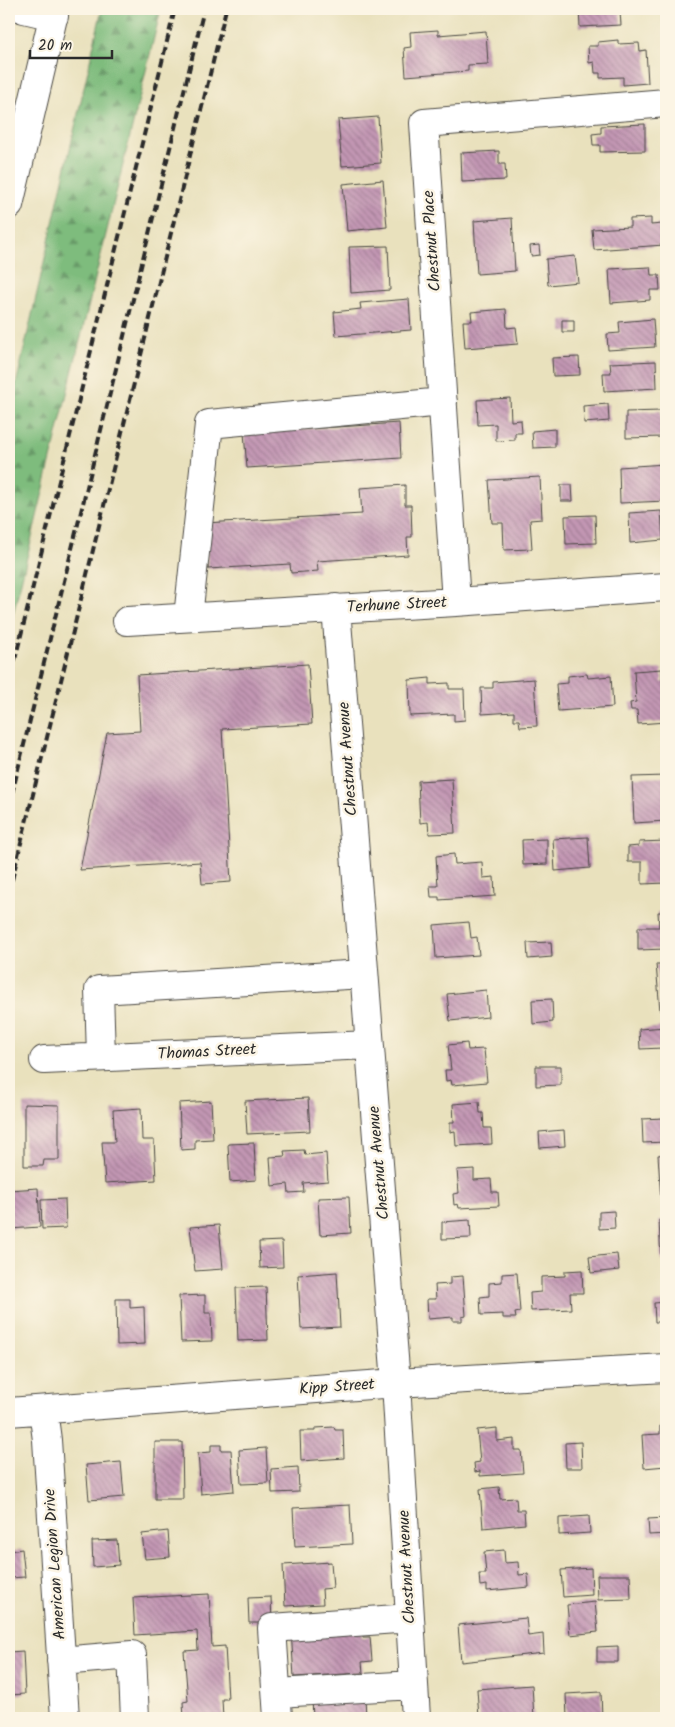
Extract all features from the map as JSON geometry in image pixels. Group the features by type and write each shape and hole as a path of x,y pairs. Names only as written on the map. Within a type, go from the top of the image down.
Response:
{"street":[{"path":"9,206 54,12 24,9"},
{"name":"Chestnut Place","path":"456,602 424,123 666,103"},
{"path":"188,617 209,424 443,402"},
{"name":"Terhune Street","path":"127,621 456,602 666,587"},
{"name":"Chestnut Avenue","path":"336,608 396,1383 416,1718"},
{"path":"100,1057 99,990 364,974"},
{"name":"Thomas Street","path":"44,1060 370,1045"},
{"name":"Kipp Street","path":"9,1412 396,1383 666,1368"},
{"name":"American Legion Drive","path":"43,1410 47,1440 65,1718"},
{"path":"410,1618 272,1628 278,1705 414,1684"},
{"path":"61,1661 132,1656 136,1718"}],"green space":[{"path":"102,9 161,9 9,631 9,415"}],"building":[{"path":"579,9 625,9 625,11 620,11 621,25 580,27"},
{"path":"438,30 438,35 486,31 488,64 468,65 468,71 406,76 404,48 411,47 410,32"},
{"path":"618,40 618,44 639,43 640,51 646,50 648,83 623,85 623,77 600,78 600,73 595,73 594,62 589,63 588,46 598,46 598,42"},
{"path":"378,117 381,163 342,166 338,120"},
{"path":"645,124 645,151 600,152 600,145 593,145 592,134 601,133 601,126"},
{"path":"499,151 499,164 505,164 506,180 462,182 461,153"},
{"path":"383,180 387,227 347,231 343,184"},
{"path":"512,218 515,271 477,274 474,221"},
{"path":"651,218 651,225 662,224 664,245 594,250 592,229 630,227 630,219"},
{"path":"539,245 540,255 531,256 530,246"},
{"path":"388,246 390,290 351,293 349,247"},
{"path":"575,256 578,282 548,285 546,259"},
{"path":"650,267 651,275 659,275 660,290 650,290 650,300 611,303 609,269"},
{"path":"409,299 411,330 336,336 334,312 361,309 360,303"},
{"path":"506,309 507,328 516,327 518,344 465,348 463,321 472,321 471,312"},
{"path":"653,319 655,347 608,350 607,334 620,333 619,322"},
{"path":"562,320 574,320 574,332 562,332"},
{"path":"579,357 580,375 553,376 552,358"},
{"path":"656,361 657,388 604,391 603,373 611,373 610,363"},
{"path":"510,398 511,421 521,420 522,433 515,433 515,440 496,441 496,424 478,425 477,400"},
{"path":"608,404 609,421 584,423 583,406"},
{"path":"661,411 662,437 626,438 626,412"},
{"path":"399,423 401,458 247,468 244,433"},
{"path":"555,429 555,447 533,448 532,431"},
{"path":"666,464 666,501 620,503 619,467"},
{"path":"540,477 542,519 530,520 532,549 504,550 503,523 492,523 489,480"},
{"path":"405,485 405,505 411,505 412,537 407,537 408,555 317,561 318,571 291,573 290,564 208,569 205,523 362,514 360,488"},
{"path":"561,485 572,485 573,501 561,501"},
{"path":"661,511 663,540 630,543 629,513"},
{"path":"595,515 596,543 566,544 565,516"},
{"path":"308,664 312,724 222,729 231,882 202,884 200,862 80,870 107,733 140,731 137,675"},
{"path":"662,669 662,682 666,682 666,722 638,724 637,710 631,710 630,703 636,702 634,671"},
{"path":"587,674 588,678 611,676 613,707 558,711 556,684 568,683 568,676"},
{"path":"430,678 430,684 449,683 449,689 464,689 465,720 454,721 454,714 410,716 409,680"},
{"path":"534,679 537,726 520,727 519,720 514,720 514,712 482,714 481,688 493,688 493,682"},
{"path":"666,776 666,821 634,823 632,777"},
{"path":"452,779 455,833 429,834 428,822 420,823 418,781"},
{"path":"588,837 590,868 555,871 553,839"},
{"path":"547,839 547,864 523,865 522,840"},
{"path":"666,841 666,883 642,884 642,862 628,862 628,847 639,846 639,842"},
{"path":"454,854 455,864 482,862 483,878 494,877 495,896 439,900 439,897 431,897 430,886 438,886 436,856"},
{"path":"658,912 666,912 666,949 638,950 638,927 659,927"},
{"path":"469,922 471,938 477,937 479,955 436,958 434,925"},
{"path":"551,942 552,957 528,959 527,943"},
{"path":"656,964 666,964 666,1011 660,1011"},
{"path":"486,990 488,1017 450,1021 447,994"},
{"path":"552,999 553,1022 533,1024 532,1000"},
{"path":"666,1027 666,1074 663,1075 662,1048 640,1049 639,1029"},
{"path":"467,1043 468,1050 484,1049 487,1082 452,1085 451,1080 446,1081 445,1070 451,1070 448,1045"},
{"path":"536,1066 561,1066 561,1085 536,1086"},
{"path":"308,1098 310,1131 247,1134 245,1101"},
{"path":"211,1101 213,1139 195,1140 195,1149 181,1150 179,1103"},
{"path":"479,1102 480,1113 483,1113 484,1128 491,1128 492,1144 456,1146 455,1131 450,1132 450,1122 454,1122 453,1104"},
{"path":"24,1104 59,1105 59,1160 44,1160 43,1166 24,1166"},
{"path":"141,1108 142,1140 154,1140 156,1180 105,1183 102,1142 115,1142 113,1110"},
{"path":"664,1118 665,1142 643,1143 642,1119"},
{"path":"564,1130 565,1146 540,1148 539,1132"},
{"path":"254,1143 256,1180 230,1182 228,1144"},
{"path":"304,1150 305,1155 326,1153 328,1181 303,1183 304,1192 289,1193 288,1184 272,1186 270,1157 285,1156 284,1151"},
{"path":"666,1154 666,1199 661,1200 658,1155"},
{"path":"474,1169 474,1180 491,1179 492,1192 498,1192 499,1206 459,1208 458,1204 454,1205 453,1194 459,1193 457,1170"},
{"path":"38,1188 40,1227 9,1229 9,1190"},
{"path":"349,1197 351,1233 320,1235 318,1198"},
{"path":"65,1199 66,1228 42,1229 41,1200"},
{"path":"614,1211 615,1228 599,1229 599,1212"},
{"path":"470,1220 471,1238 442,1239 442,1222"},
{"path":"659,1220 666,1220 666,1261 661,1261"},
{"path":"219,1225 223,1269 195,1271 190,1227"},
{"path":"282,1241 283,1267 260,1268 259,1242"},
{"path":"617,1254 619,1270 591,1273 589,1257"},
{"path":"582,1270 583,1293 570,1293 571,1309 531,1311 530,1293 541,1292 541,1277 565,1276 565,1271"},
{"path":"337,1272 340,1327 301,1329 298,1275"},
{"path":"517,1273 520,1312 515,1313 516,1318 503,1318 503,1314 481,1315 480,1297 489,1296 489,1283 502,1282 502,1274"},
{"path":"463,1276 466,1316 462,1317 462,1321 453,1321 453,1317 428,1319 427,1299 436,1299 435,1285 450,1284 450,1277"},
{"path":"266,1287 268,1340 238,1341 236,1288"},
{"path":"205,1295 205,1313 211,1313 212,1341 181,1342 179,1296"},
{"path":"116,1299 130,1299 130,1308 144,1307 145,1344 117,1345"},
{"path":"666,1302 666,1322 655,1322 654,1303"},
{"path":"660,1426 666,1426 666,1466 644,1468 642,1435 660,1434"},
{"path":"334,1427 335,1430 343,1430 344,1458 301,1461 300,1431 315,1431 315,1428"},
{"path":"497,1428 497,1441 514,1439 514,1450 521,1450 523,1473 480,1476 480,1471 475,1472 474,1463 480,1462 477,1430"},
{"path":"155,1442 182,1442 183,1499 155,1499"},
{"path":"581,1442 582,1468 566,1468 565,1443"},
{"path":"211,1445 221,1445 221,1450 231,1450 234,1491 201,1494 198,1453 211,1452"},
{"path":"266,1448 268,1483 241,1484 239,1450"},
{"path":"121,1462 124,1497 89,1500 86,1465"},
{"path":"298,1467 299,1492 272,1493 271,1469"},
{"path":"499,1487 500,1499 516,1498 517,1510 524,1510 525,1524 483,1528 480,1489"},
{"path":"350,1505 352,1544 295,1547 293,1508"},
{"path":"589,1516 590,1533 559,1535 559,1518"},
{"path":"666,1518 666,1534 649,1535 648,1519"},
{"path":"168,1531 170,1557 145,1559 142,1534"},
{"path":"117,1540 119,1565 93,1567 92,1541"},
{"path":"22,1549 25,1577 9,1578 9,1551"},
{"path":"504,1550 505,1563 518,1562 519,1575 528,1574 529,1587 487,1591 487,1585 480,1586 479,1574 486,1574 484,1552"},
{"path":"331,1562 333,1588 322,1589 323,1604 285,1606 283,1565"},
{"path":"591,1568 592,1595 563,1597 561,1570"},
{"path":"597,1575 630,1575 631,1599 598,1600"},
{"path":"209,1594 212,1647 225,1646 228,1699 222,1699 223,1718 184,1718 183,1702 188,1701 184,1651 198,1650 197,1631 135,1635 133,1598"},
{"path":"271,1597 272,1623 249,1623 248,1598"},
{"path":"595,1602 598,1632 570,1635 567,1605"},
{"path":"526,1618 528,1636 543,1634 544,1653 461,1662 458,1625"},
{"path":"362,1626 363,1637 370,1637 372,1661 362,1662 363,1673 294,1677 291,1630"},
{"path":"618,1646 618,1662 597,1662 597,1647"},
{"path":"23,1651 25,1694 9,1695 9,1652"},
{"path":"532,1685 534,1718 479,1718 477,1689"},
{"path":"601,1692 602,1718 567,1718 566,1694"},
{"path":"365,1696 366,1718 313,1718 312,1698"},
{"path":"33,1714 33,1718 9,1718 9,1715"}],"railway":[{"path":"9,684 175,9"},
{"path":"9,806 204,9"},
{"path":"9,892 226,9"}]}
